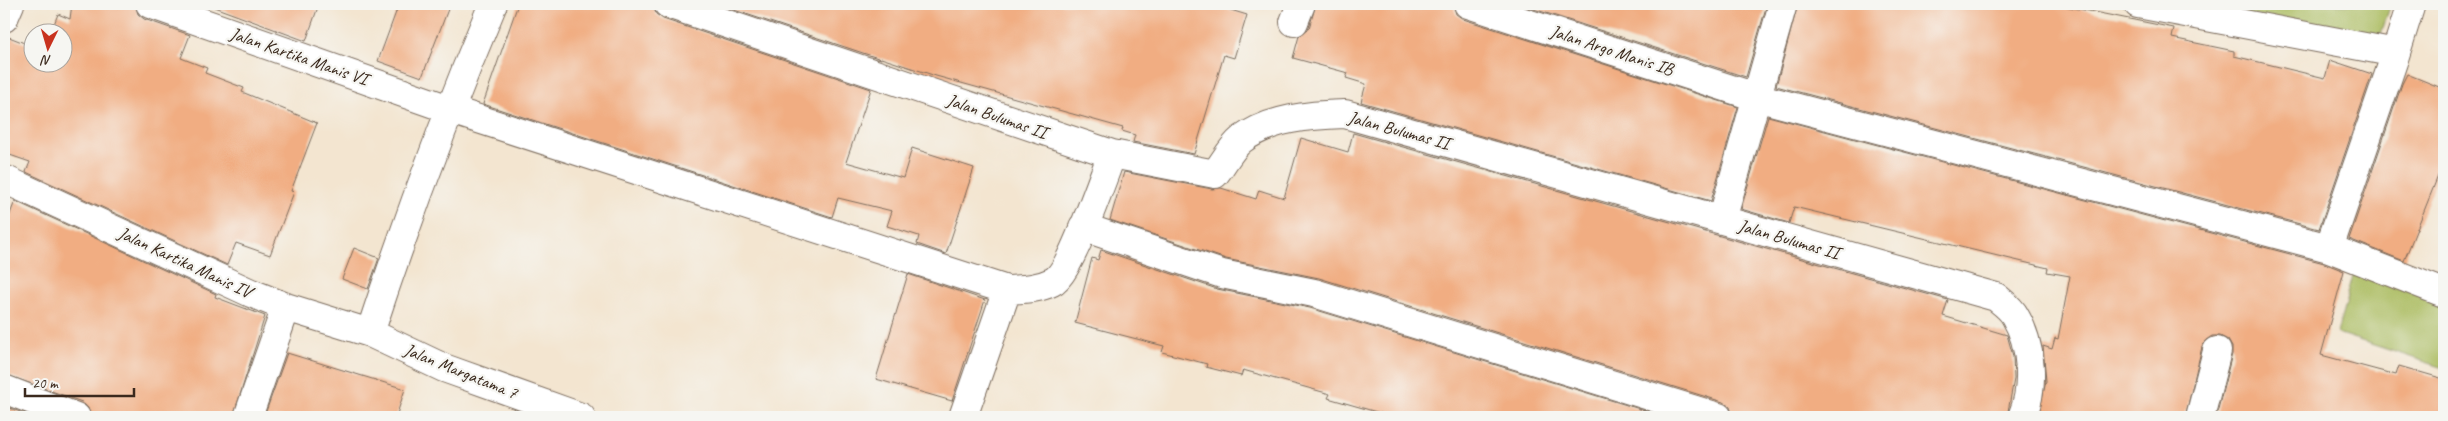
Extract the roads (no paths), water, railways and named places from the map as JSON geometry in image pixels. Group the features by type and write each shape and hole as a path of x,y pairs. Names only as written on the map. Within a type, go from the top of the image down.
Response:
{"street":[{"path":"4,18 10,4"},
{"name":"Jalan Kartika Manis VI","path":"150,4 209,13 448,109 1007,290"},
{"path":"370,333 407,220 448,109 493,4"},
{"name":"Jalan Bulumas II","path":"668,4 1112,154 1215,174 1241,141 1266,127 1303,115 1345,114 1996,297 2015,314 2027,346 2030,386 2022,417"},
{"name":"Jalan Argo Manis IB","path":"1468,4 1756,97 2329,248 2444,293"},
{"path":"1722,220 1783,4"},
{"path":"2138,4 2386,51 2393,62"},
{"path":"2329,248 2411,4"},
{"path":"963,417 1007,290 1035,288 1054,282 1069,259 1112,154"},
{"name":"Jalan Kartika Manis IV","path":"4,179 286,307 370,333"},
{"path":"1083,227 1222,274 1314,294 1718,417"},
{"path":"248,417 286,307"},
{"name":"Jalan Margatama 7","path":"370,333 444,368 581,417"},
{"path":"2200,417 2217,351"},
{"path":"4,389 76,417"}]}
